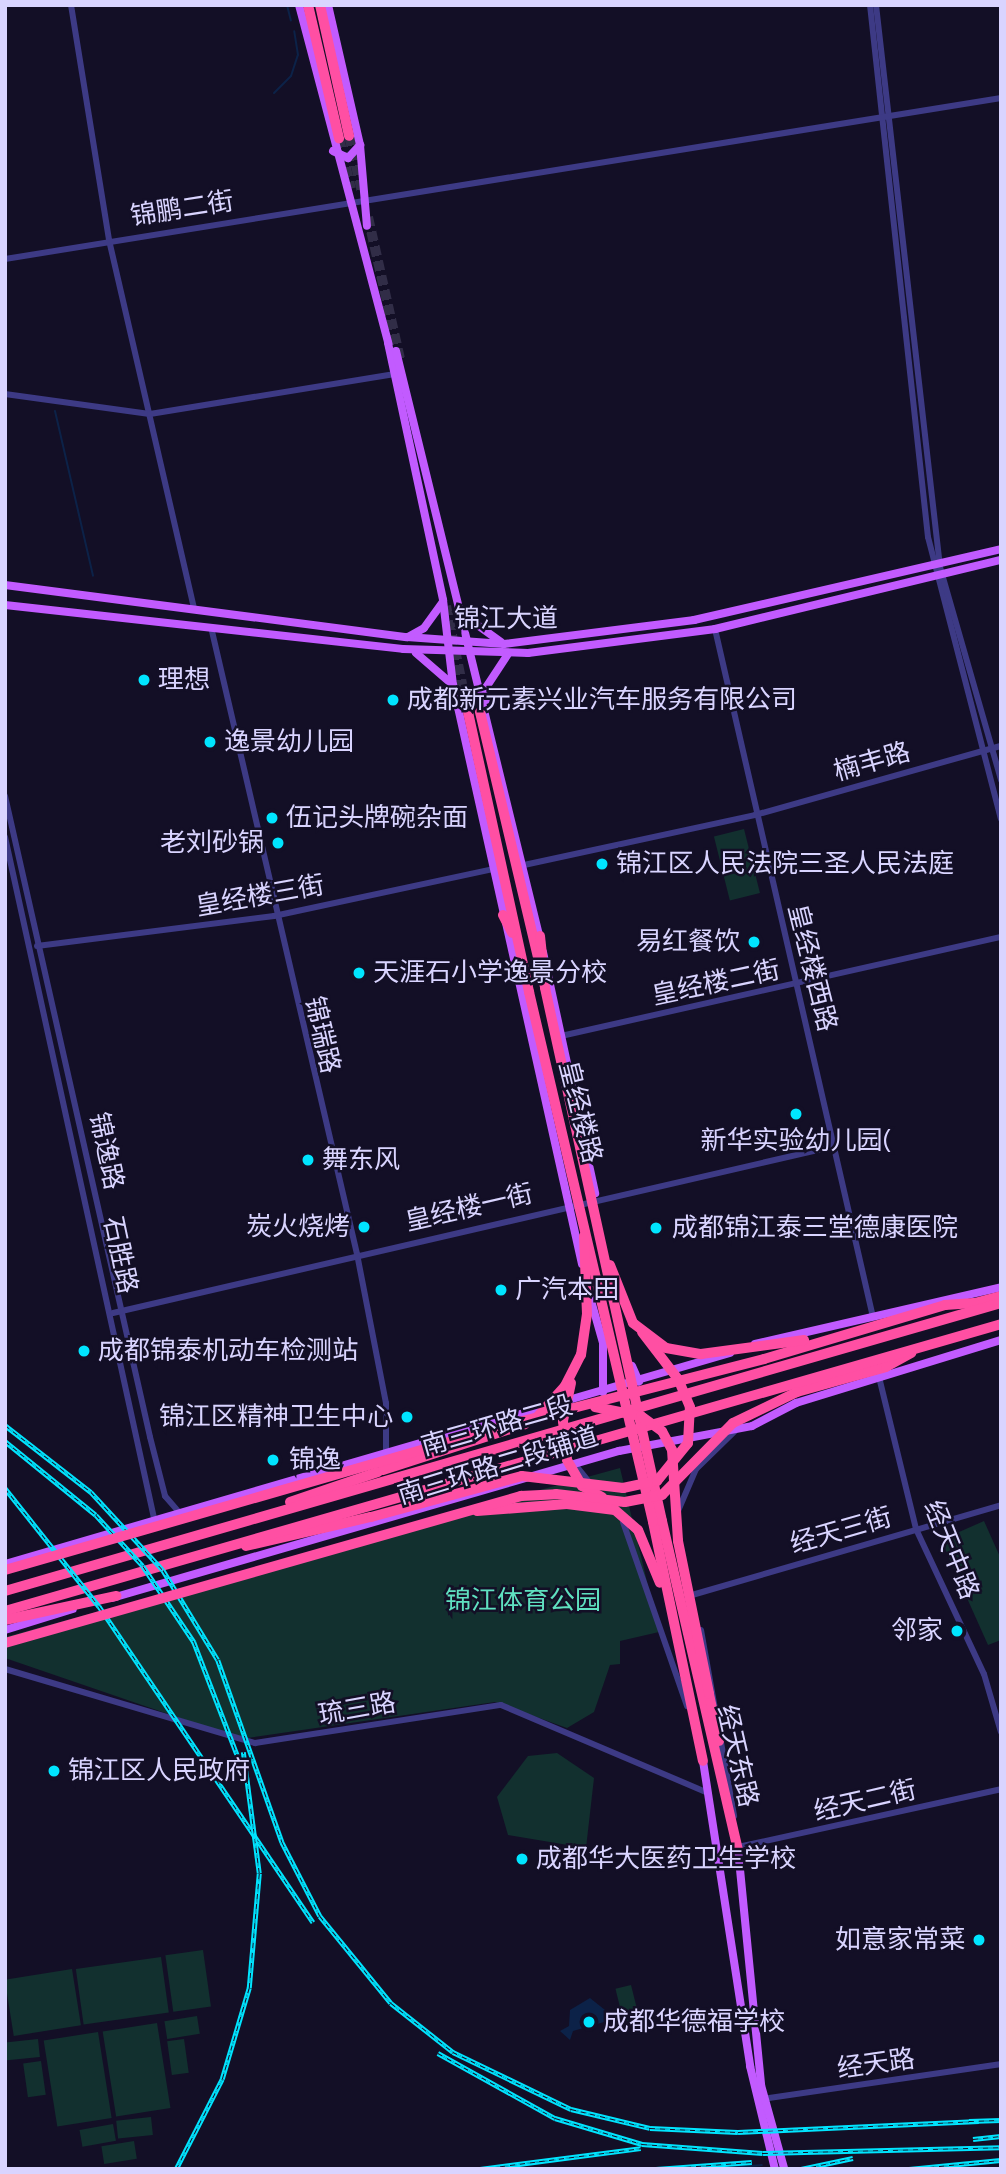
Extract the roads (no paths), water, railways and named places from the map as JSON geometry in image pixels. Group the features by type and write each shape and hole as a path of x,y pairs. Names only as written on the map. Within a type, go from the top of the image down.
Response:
{"highway":[{"path":"308,5 344,137 320,5"},
{"name":"皇经楼路","path":"463,710 529,992 587,1211 658,1522"},
{"name":"皇经楼路","path":"480,712 545,988 587,1211"},
{"path":"503,915 518,944"},
{"path":"540,936 545,988"},
{"path":"229,1546 267,1545 522,1476 623,1488 657,1481 688,1443 690,1407 678,1379 625,1310 587,1211"},
{"path":"587,1211 587,1314 563,1440 582,1486 609,1500"},
{"path":"5,1570 802,1345 1001,1296"},
{"path":"903,1331 974,1303"},
{"name":"南三环路二段","path":"5,1591 1001,1303"},
{"name":"南三环路二段","path":"5,1611 1001,1324"},
{"path":"642,1332 666,1348 701,1354 802,1345"},
{"path":"5,1643 424,1521 521,1496 609,1500 662,1495 733,1423 797,1392 886,1367 927,1344"},
{"path":"223,1528 378,1472 517,1430 552,1402 581,1354"},
{"path":"574,1408 628,1411 668,1440 676,1464 678,1541 727,1797"},
{"path":"424,1521 503,1508 602,1506 638,1530 660,1584 684,1662"},
{"name":"经天东路","path":"658,1522 703,1761"},
{"name":"经天东路","path":"658,1522 738,1849"},
{"path":"5,1620 116,1597"}],"main road":[{"path":"299,5 333,151 351,201 395,374 443,600 453,685 463,710 503,915 568,1205 603,1343 603,1392"},
{"path":"328,5 360,145 365,198 456,609 485,696 639,1382"},
{"path":"333,151 348,158 360,145"},
{"name":"锦江大道","path":"5,585 407,638 504,643 644,629 936,568 1001,549"},
{"name":"锦江大道","path":"5,604 450,654 509,654 715,629 939,578 1001,560"},
{"path":"407,638 434,618 443,600"},
{"path":"456,609 504,643"},
{"path":"403,649 429,660 453,685"},
{"path":"485,696 509,654"},
{"path":"463,710 470,697 485,696"},
{"path":"553,1134 560,1146 575,1149 583,1128"},
{"name":"南三环路二段辅道","path":"5,1564 178,1511 639,1382 778,1336 1001,1287"},
{"name":"南三环路二段辅道","path":"5,1630 577,1467 650,1443 735,1431 879,1377 1001,1340"},
{"name":"经天东路","path":"703,1761 760,2099 779,2168"},
{"name":"经天东路","path":"738,1849 760,2099"}],"street":[{"path":"71,5 109,240 194,608"},
{"path":"873,5 936,568 1001,780"},
{"name":"锦鹏二街","path":"5,259 365,198 1001,98"},
{"path":"5,394 150,414 395,374"},
{"path":"939,578 1001,820"},
{"name":"锦瑞路","path":"211,627 274,916 357,1254 386,1403 386,1452"},
{"name":"皇经楼西路","path":"715,629 755,816 835,1146 873,1317"},
{"name":"楠丰路","path":"755,816 1001,746"},
{"name":"锦逸路","path":"5,796 165,1496 178,1511"},
{"path":"524,865 755,816"},
{"name":"石胜路","path":"5,837 113,1312 154,1518"},
{"name":"皇经楼三街","path":"31,947 274,916 494,869"},
{"name":"皇经楼二街","path":"561,1036 1001,937"},
{"name":"皇经楼一街","path":"113,1312 568,1205 835,1146"},
{"name":"经天中路","path":"879,1377 916,1529 984,1674 1001,1732"},
{"path":"735,1431 695,1469 679,1509 675,1528 726,1746 738,1849"},
{"path":"577,1467 624,1523 658,1607 703,1761"},
{"path":"624,1523 632,1506 658,1493 679,1509"},
{"name":"经天三街","path":"692,1595 1001,1504"},
{"name":"琉三路","path":"5,1670 255,1743 501,1705 708,1793"},
{"name":"经天二街","path":"738,1849 1001,1789"},
{"name":"经天路","path":"760,2099 1001,2064"}],"water":[{"path":"590,1998 605,2010 604,2022 573,2031 570,2040 560,2031 569,2026 570,2010"}],"waterway":[{"path":"287,5 291,21"},
{"path":"274,93 291,76 298,55 294,31"},
{"path":"55,411 93,576"},
{"path":"719,2169 762,2165"}],"tunnel":[{"path":"349,136 362,192"},
{"path":"339,138 351,189"},
{"path":"368,217 400,359"},
{"path":"446,606 467,708"}],"railway":[{"path":"5,1425 91,1492 163,1570 218,1660 282,1842 320,1916 391,2003 453,2052 571,2109 650,2128 738,2132 979,2121"},
{"path":"5,1441 96,1515 143,1566 194,1642 240,1762"},
{"path":"5,1488 99,1606 313,1922"},
{"path":"176,2169 222,2079 249,1988 259,1873 243,1752"},
{"path":"438,2053 555,2118 642,2144 763,2153 1001,2147"},
{"path":"969,2121 1001,2120"},
{"path":"973,2139 1001,2136"},
{"path":"480,2169 641,2148"},
{"path":"801,2169 853,2158"},
{"path":"909,2169 1001,2160"},
{"path":"656,2169 752,2162"}],"place":[{"name":"理想","path":"144,680"},
{"name":"成都新元素兴业汽车服务有限公司","path":"393,700"},
{"name":"逸景幼儿园","path":"210,742"},
{"name":"伍记头牌碗杂面","path":"272,818"},
{"name":"老刘砂锅","path":"278,843"},
{"name":"锦江区人民法院三圣人民法庭","path":"602,864"},
{"name":"易红餐饮","path":"754,942"},
{"name":"天涯石小学逸景分校","path":"359,973"},
{"name":"新华实验幼儿园(","path":"796,1114"},
{"name":"舞东风","path":"308,1160"},
{"name":"炭火烧烤","path":"364,1227"},
{"name":"成都锦江泰三堂德康医院","path":"656,1228"},
{"name":"广汽本田","path":"501,1290"},
{"name":"成都锦泰机动车检测站","path":"84,1351"},
{"name":"锦江区精神卫生中心","path":"407,1417"},
{"name":"锦逸","path":"273,1460"},
{"name":"邻家","path":"957,1631"},
{"name":"锦江区人民政府","path":"54,1771"},
{"name":"成都华大医药卫生学校","path":"522,1859"},
{"name":"如意家常菜","path":"979,1940"},
{"name":"成都华德福学校","path":"589,2022"}],"park label":[{"name":"锦江体育公园","path":"523,1601"}]}
